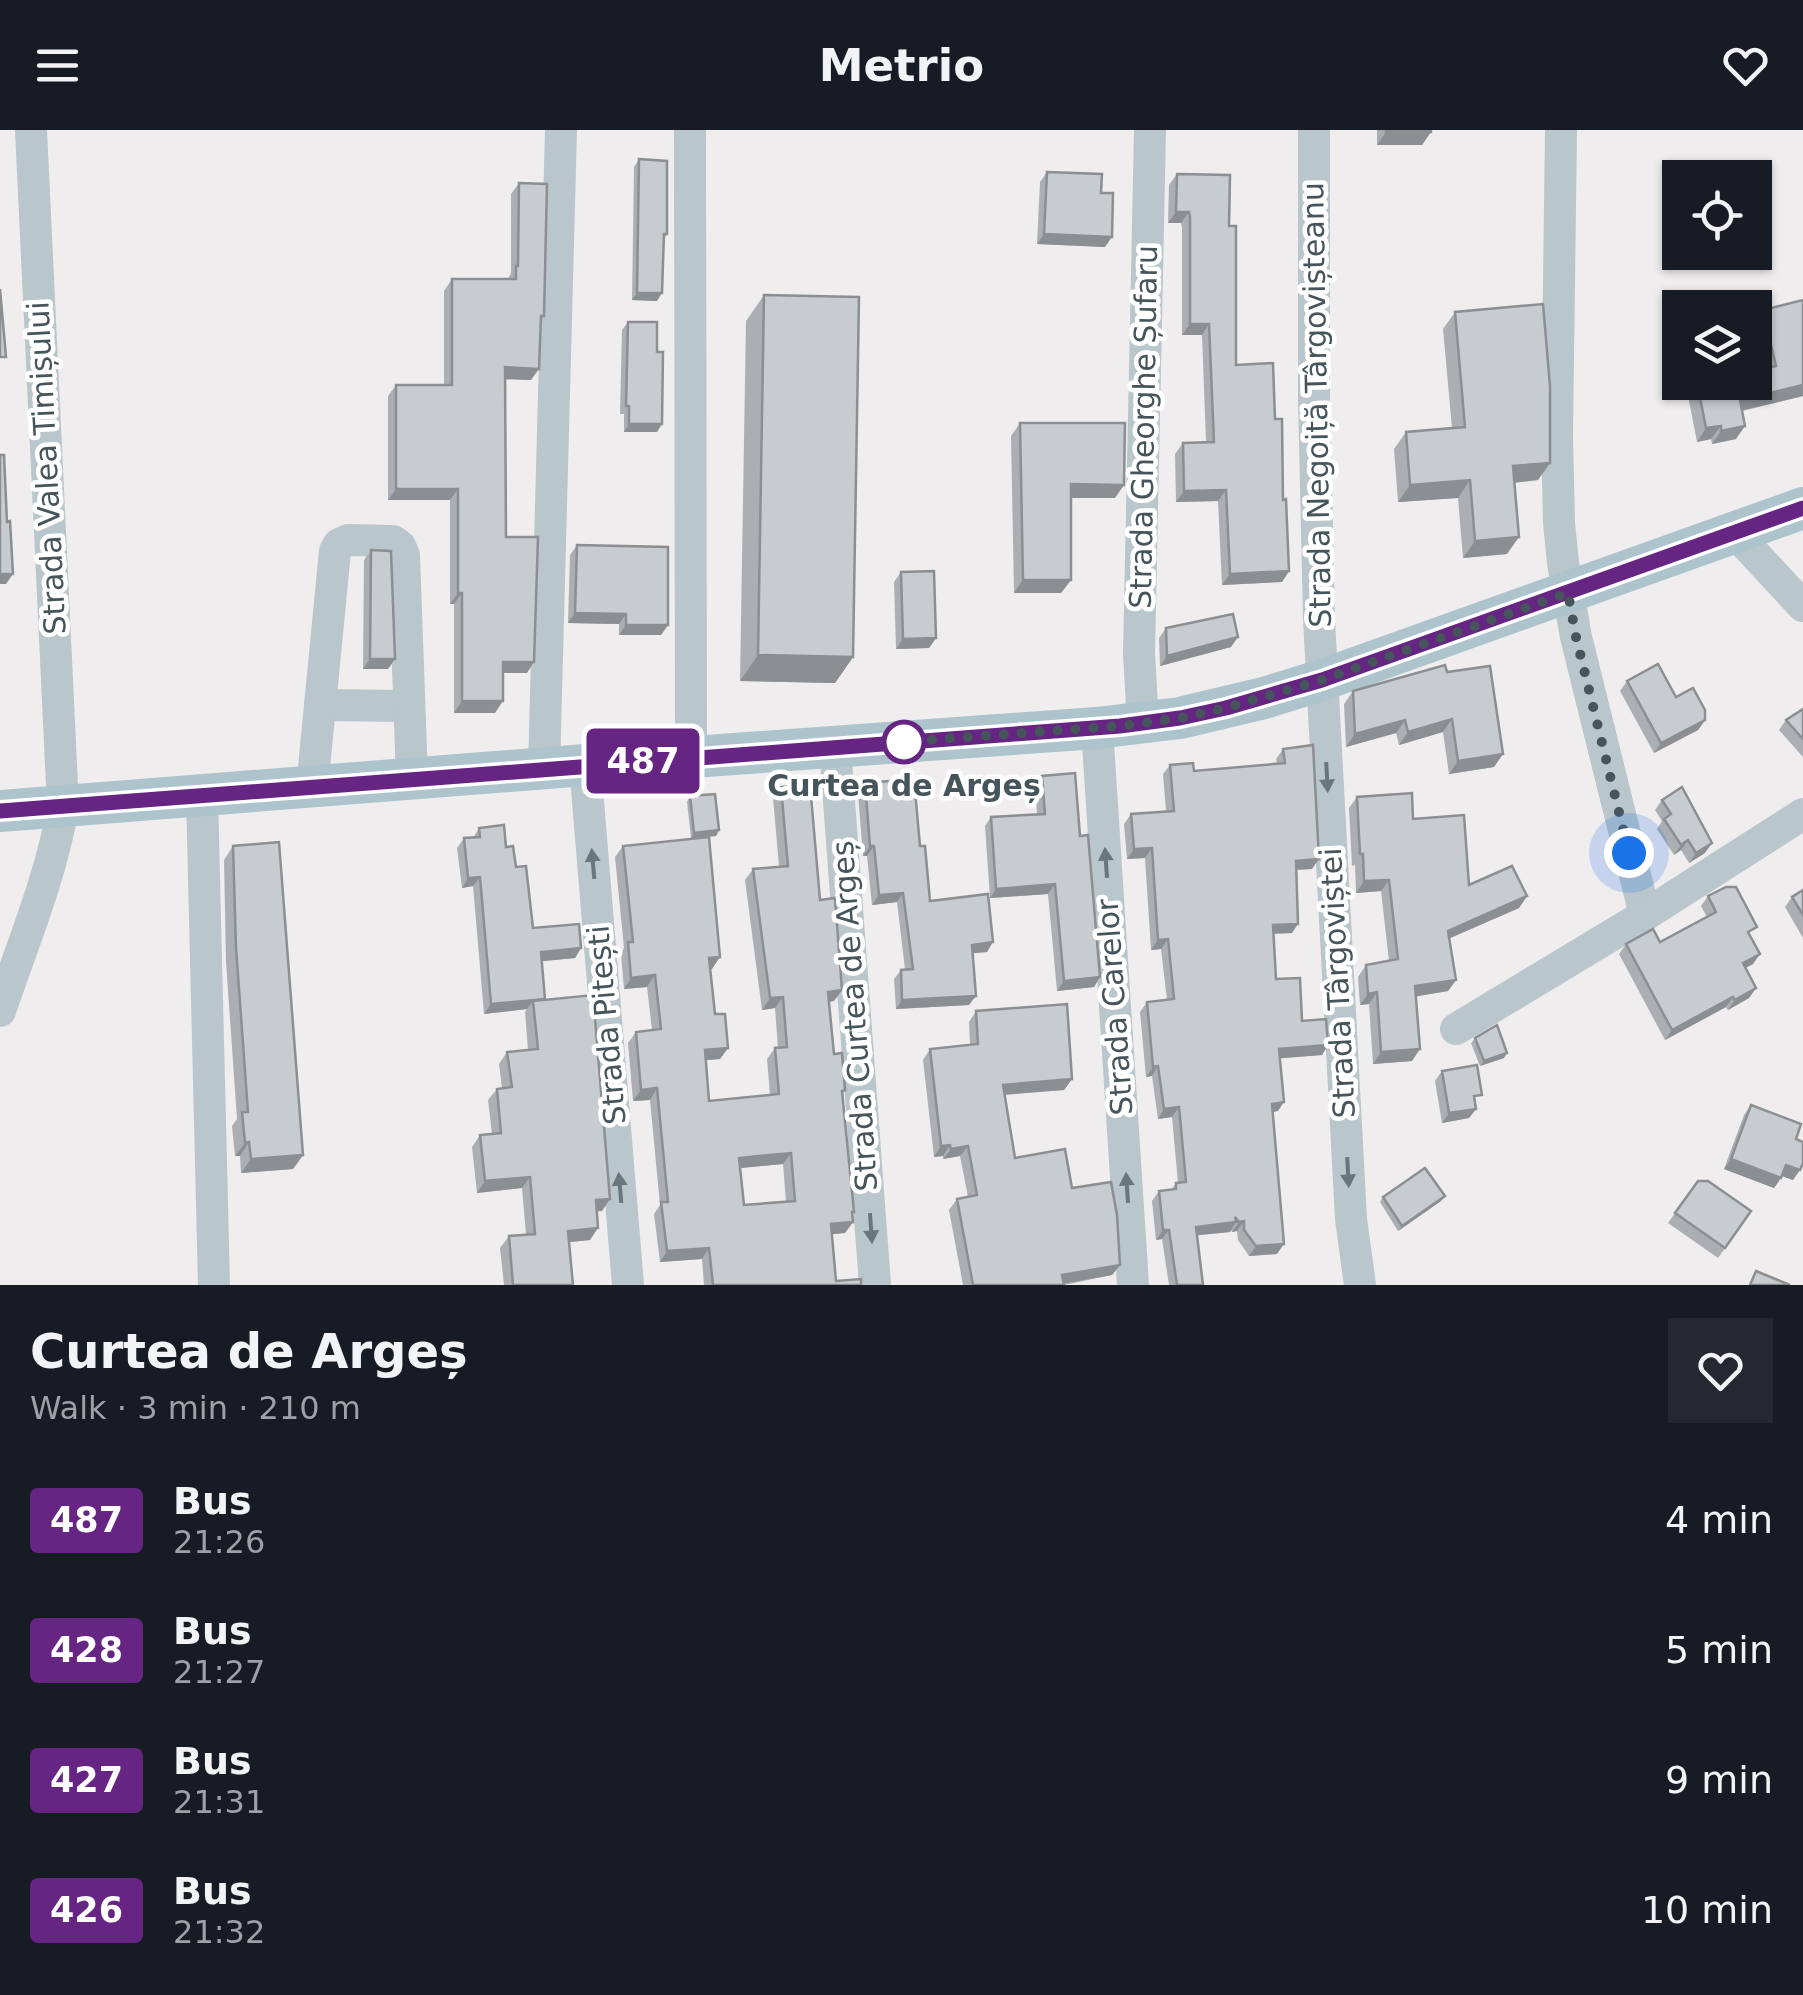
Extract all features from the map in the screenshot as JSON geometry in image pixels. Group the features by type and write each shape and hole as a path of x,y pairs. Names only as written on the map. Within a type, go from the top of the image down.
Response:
{"main road":[{"path":"0,811 1143,723 1226,708 1322,680 1803,508"}],"street":[{"name":"Strada Valea Timișului","path":"0,1011 48,875 62,807 31,130"},
{"name":"Strada Pitești","path":"560,130 564,767 628,1285"},
{"path":"690,130 691,757"},
{"name":"Strada Gheorghe Șufaru","path":"1143,723 1140,654 1150,130"},
{"name":"Strada Negoiță Târgovișteanu","path":"1314,130 1314,398 1322,680"},
{"path":"1561,130 1560,523 1576,637 1645,915"},
{"path":"1735,533 1803,606"},
{"path":"312,788 335,551 348,540 393,541 404,555 412,779"},
{"name":"Strada Târgoviștei","path":"1322,680 1352,1231 1360,1285"},
{"path":"320,706 409,706"},
{"name":"Strada Carelor","path":"1097,728 1133,1285"},
{"name":"Strada Curtea de Argeș","path":"835,747 875,1285"},
{"path":"202,796 214,1285"},
{"path":"1456,1028 1645,915 1803,814"}],"building":[{"path":"1431,130 1431,132 1386,132"},
{"path":"639,159 667,161 662,293 637,293"},
{"path":"1047,172 1102,174 1101,193 1113,193 1112,237 1044,234"},
{"path":"1177,174 1230,175 1229,226 1236,226 1236,365 1273,363 1275,419 1282,419 1289,571 1230,574 1226,490 1184,491 1183,443 1214,442 1209,324 1190,324 1190,217 1189,212 1176,212"},
{"path":"519,183 547,184 539,369 505,367 506,537 538,537 534,662 503,662 503,701 462,701 458,489 396,489 396,385 452,385 452,279 516,279"},
{"path":"0,289 6,357 0,357"},
{"path":"764,295 859,297 853,657 758,655"},
{"path":"1803,300 1803,385 1772,392 1772,367 1776,366 1772,308"},
{"path":"1543,304 1550,386 1550,463 1513,466 1519,537 1475,541 1470,480 1410,485 1406,432 1465,427 1455,312"},
{"path":"628,322 657,322 657,352 663,352 662,424 629,424"},
{"path":"1701,400 1740,400 1745,426 1721,431 1721,426 1706,428"},
{"path":"1020,423 1125,423 1124,485 1071,484 1071,580 1023,580"},
{"path":"0,455 4,455 13,574 0,574"},
{"path":"577,545 668,547 668,625 626,625 626,614 575,613"},
{"path":"371,550 391,551 395,659 370,659"},
{"path":"934,571 936,638 903,639 901,572"},
{"path":"1233,614 1238,637 1167,656 1166,628"},
{"path":"1658,664 1676,697 1693,688 1705,710 1705,720 1661,743 1627,681"},
{"path":"1445,665 1447,672 1490,666 1503,754 1458,761 1452,719 1408,732 1405,720 1355,734 1353,691"},
{"path":"1803,709 1803,739 1786,720"},
{"path":"1313,745 1319,859 1296,861 1298,924 1273,925 1276,979 1300,978 1302,1021 1326,1019 1328,1045 1279,1049 1284,1102 1272,1104 1284,1244 1256,1246 1244,1230 1244,1221 1235,1217 1236,1222 1196,1227 1203,1285 1177,1285 1169,1230 1163,1230 1159,1191 1176,1189 1176,1183 1186,1182 1179,1107 1164,1109 1158,1066 1153,1067 1147,1002 1174,999 1168,939 1158,940 1152,848 1134,849 1131,814 1174,811 1170,765 1193,763 1194,771 1285,763 1283,749"},
{"path":"1075,773 1080,836 1088,835 1100,977 1064,981 1055,884 996,889 991,817 1045,814 1042,776"},
{"path":"914,779 930,901 988,894 993,942 972,945 976,996 902,1000 901,970 913,969 903,893 879,895 865,783"},
{"path":"810,784 820,900 835,898 842,990 828,992 834,1054 842,1053 854,1212 853,1222 831,1224 836,1281 861,1279 861,1285 713,1285 709,1248 667,1251 661,1202 668,1202 657,1088 641,1090 636,1032 661,1029 655,975 631,978 628,942 633,942 623,846 709,837 720,957 709,958 715,1014 725,1014 728,1048 705,1050 709,1101 779,1094 775,1048 787,1047 783,997 770,998 753,869 788,866 781,787","holes":["791,1153 795,1201 744,1205 739,1158"]},
{"path":"1682,787 1712,843 1696,853 1688,840 1681,845 1664,819 1671,814 1662,800"},
{"path":"1412,793 1413,819 1464,815 1469,885 1512,866 1527,896 1448,931 1456,980 1415,986 1420,1049 1381,1052 1377,992 1368,994 1366,965 1398,959 1389,880 1364,881 1357,797"},
{"path":"715,794 719,830 694,833 690,796"},
{"path":"504,825 506,847 513,846 516,867 526,866 533,928 579,924 581,948 541,952 545,999 491,1004 480,877 468,878 464,838 480,837 479,828"},
{"path":"279,842 303,1155 251,1159 242,1112 248,1112 233,846"},
{"path":"1726,887 1736,887 1757,927 1748,932 1760,954 1743,963 1756,988 1672,1030 1626,944 1653,929 1660,942 1716,912 1708,896"},
{"path":"1803,890 1803,915 1792,897"},
{"path":"593,995 610,1199 596,1200 598,1228 568,1231 573,1285 513,1285 509,1236 535,1234 530,1177 485,1181 480,1135 501,1133 497,1089 512,1087 507,1052 538,1049 533,1001"},
{"path":"1067,1004 1072,1079 1003,1085 1015,1158 1065,1149 1072,1188 1111,1182 1120,1265 1062,1275 1064,1285 973,1285 957,1199 977,1195 968,1146 941,1146 930,1049 978,1044 976,1011"},
{"path":"1497,1025 1507,1053 1484,1061 1475,1038"},
{"path":"1477,1065 1482,1095 1474,1096 1476,1109 1449,1113 1442,1071"},
{"path":"1751,1105 1801,1124 1796,1139 1803,1142 1800,1170 1786,1165 1781,1178 1731,1159"},
{"path":"1425,1168 1445,1196 1402,1226 1383,1197"},
{"path":"1698,1181 1708,1181 1751,1211 1725,1248 1675,1213"},
{"path":"1756,1271 1790,1285 1750,1285"}],"bus line":[{"name":"487","path":"0,811 1097,728 1180,718 1322,680 1803,508"}],"place":[{"name":"Curtea de Argeș","path":"904,742"}],"route":[{"path":"904,742 900,742 1120,726 1226,708 1322,680 1568,593 1629,853"}]}
